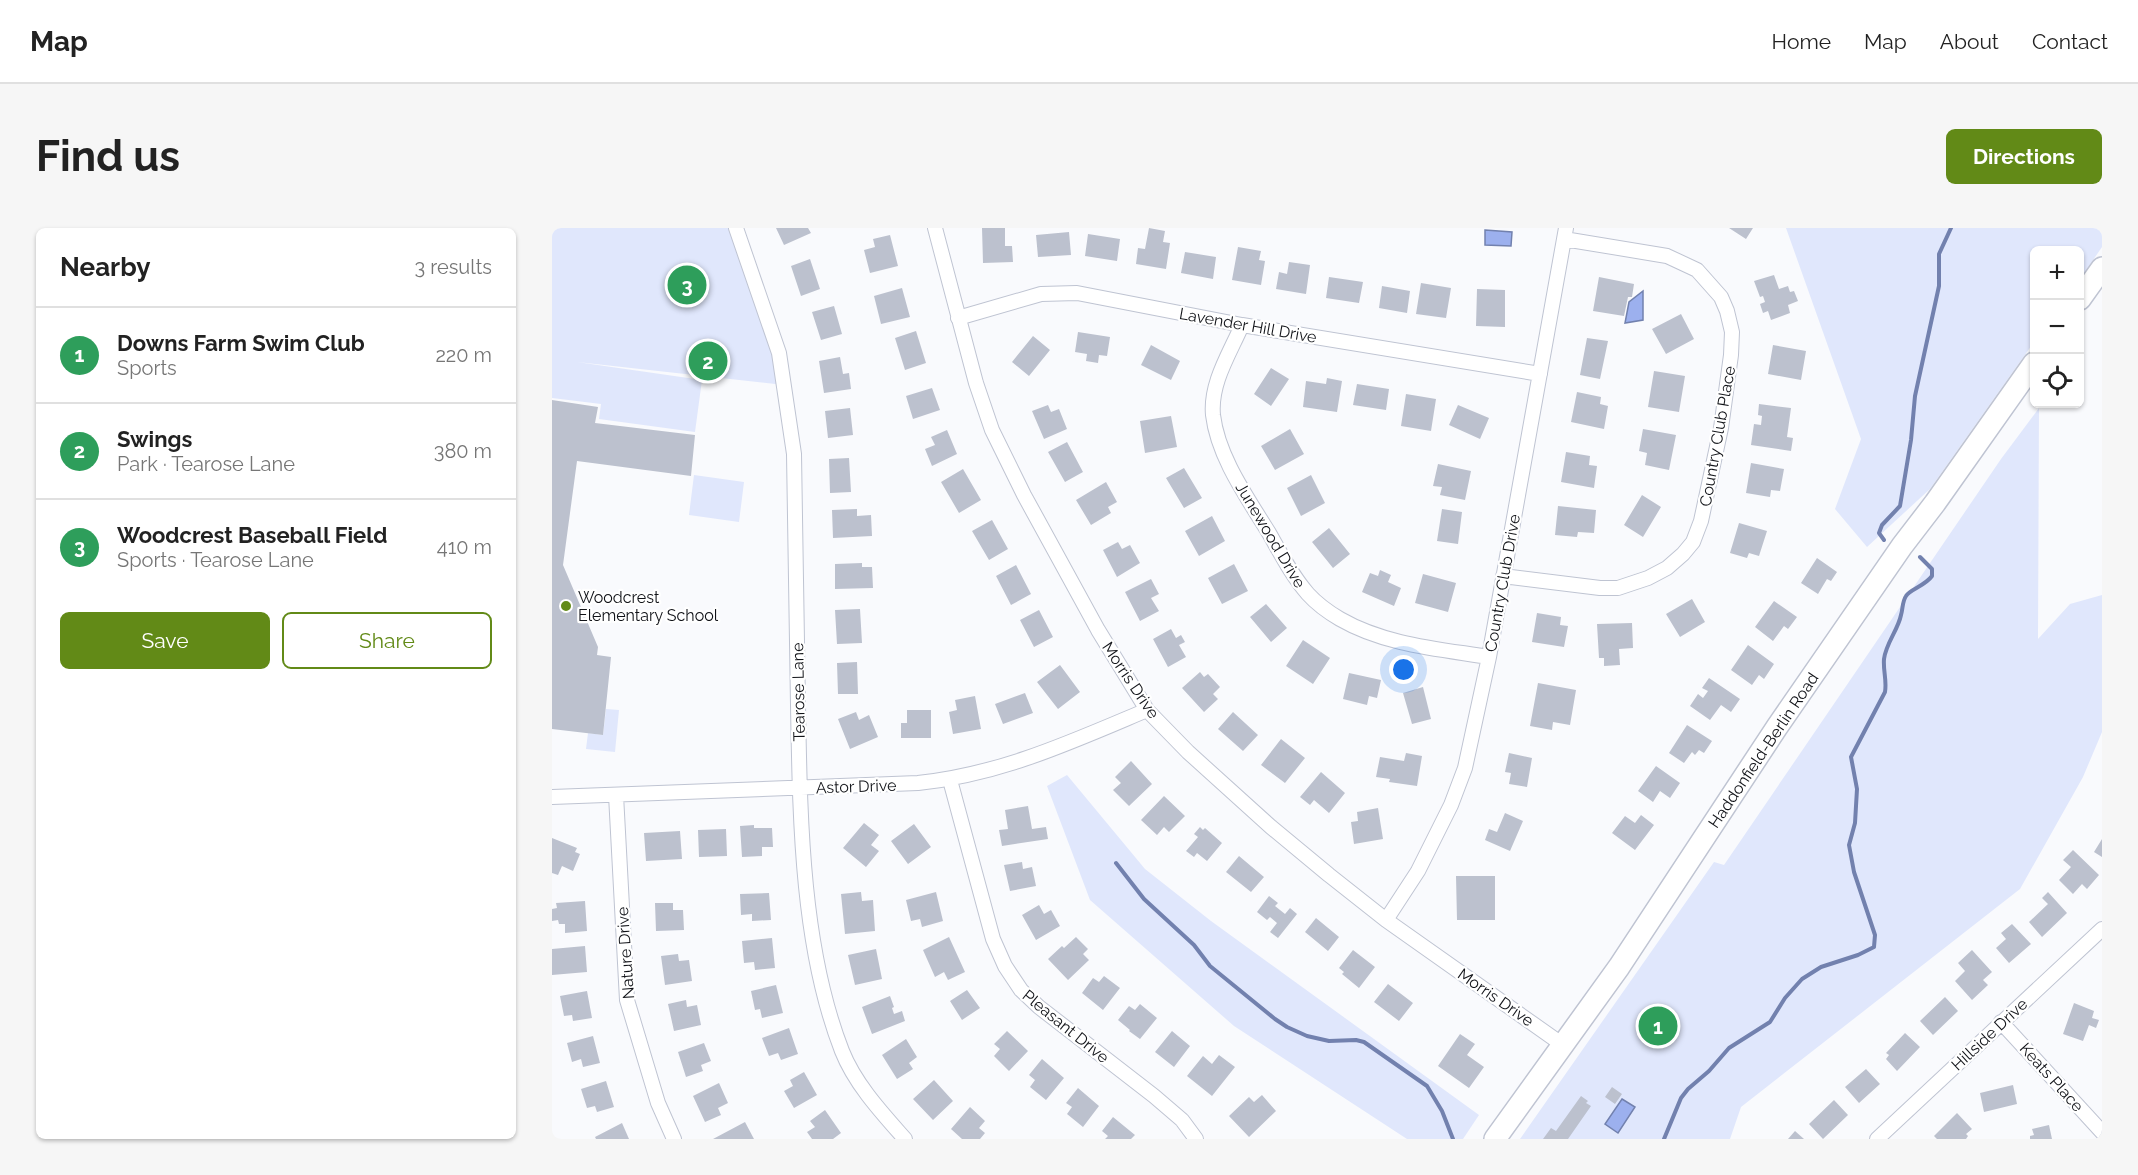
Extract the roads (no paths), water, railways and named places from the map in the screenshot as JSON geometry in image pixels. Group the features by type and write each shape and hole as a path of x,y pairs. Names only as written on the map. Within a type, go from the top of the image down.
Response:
{"main road":[{"path":"2084,292 2102,268"},
{"name":"Haddonfield-Berlin Road","path":"1495,1139 1619,967 1776,727 1902,546 1942,494 2030,369"}],"street":[{"name":"Tearose Lane","path":"736,228 779,353 794,454 800,788 809,910 821,979 833,1025 853,1073 881,1112 905,1139"},
{"name":"Morris Drive","path":"935,228 958,318 992,430 1024,495 1098,630 1147,710 1188,752 1271,827 1386,920 1563,1045"},
{"name":"Country Club Drive","path":"1386,920 1418,871 1451,805 1465,768 1490,657 1565,234"},
{"name":"Country Club Place","path":"1503,576 1600,588 1618,588 1648,578 1667,568 1693,542 1701,521 1721,428 1732,332 1721,297 1697,270 1667,256 1565,234"},
{"name":"Lavender Hill Drive","path":"958,318 1041,294 1077,292 1136,306 1242,325 1539,374"},
{"name":"Junewood Drive","path":"1242,325 1217,381 1213,414 1217,432 1241,487 1292,573 1320,607 1363,630 1419,646 1490,657"},
{"name":"Astor Drive","path":"552,797 950,780 1040,755 1147,710"},
{"name":"Pleasant Drive","path":"950,780 993,939 1005,966 1021,990 1039,1007 1161,1102 1182,1120 1196,1139"},
{"name":"Nature Drive","path":"616,795 627,1000 658,1103 674,1139"},
{"name":"Hillside Drive","path":"1877,1139 2102,929"},
{"name":"Keats Place","path":"2001,1022 2102,1132"}],"water":[{"path":"1485,230 1512,232 1511,246 1485,245"},
{"path":"1643,291 1643,320 1625,323 1629,302"},
{"path":"1622,1099 1635,1107 1618,1133 1605,1124"}],"waterway":[{"path":"1884,540 1879,533 1882,525 1900,506 1911,440 1915,396 1939,286 1939,254 1951,228"},
{"path":"1664,1139 1681,1098 1688,1089 1709,1071 1729,1048 1770,1022 1785,998 1802,979 1821,967 1858,955 1874,947 1875,935 1854,872 1849,845 1855,823 1857,789 1851,757 1885,692 1885,653 1899,621 1905,598 1932,576 1932,569 1920,557"},
{"path":"1116,863 1144,899 1194,945 1210,966 1275,1019 1307,1036 1329,1041 1364,1042 1427,1086 1442,1111 1453,1139"}],"place":[{"name":"Woodcrest Baseball Field","path":"687,285"},
{"name":"Swings","path":"708,361"},
{"name":"Woodcrest Elementary School","path":"566,606"},
{"name":"Downs Farm Swim Club","path":"1658,1026"}]}
